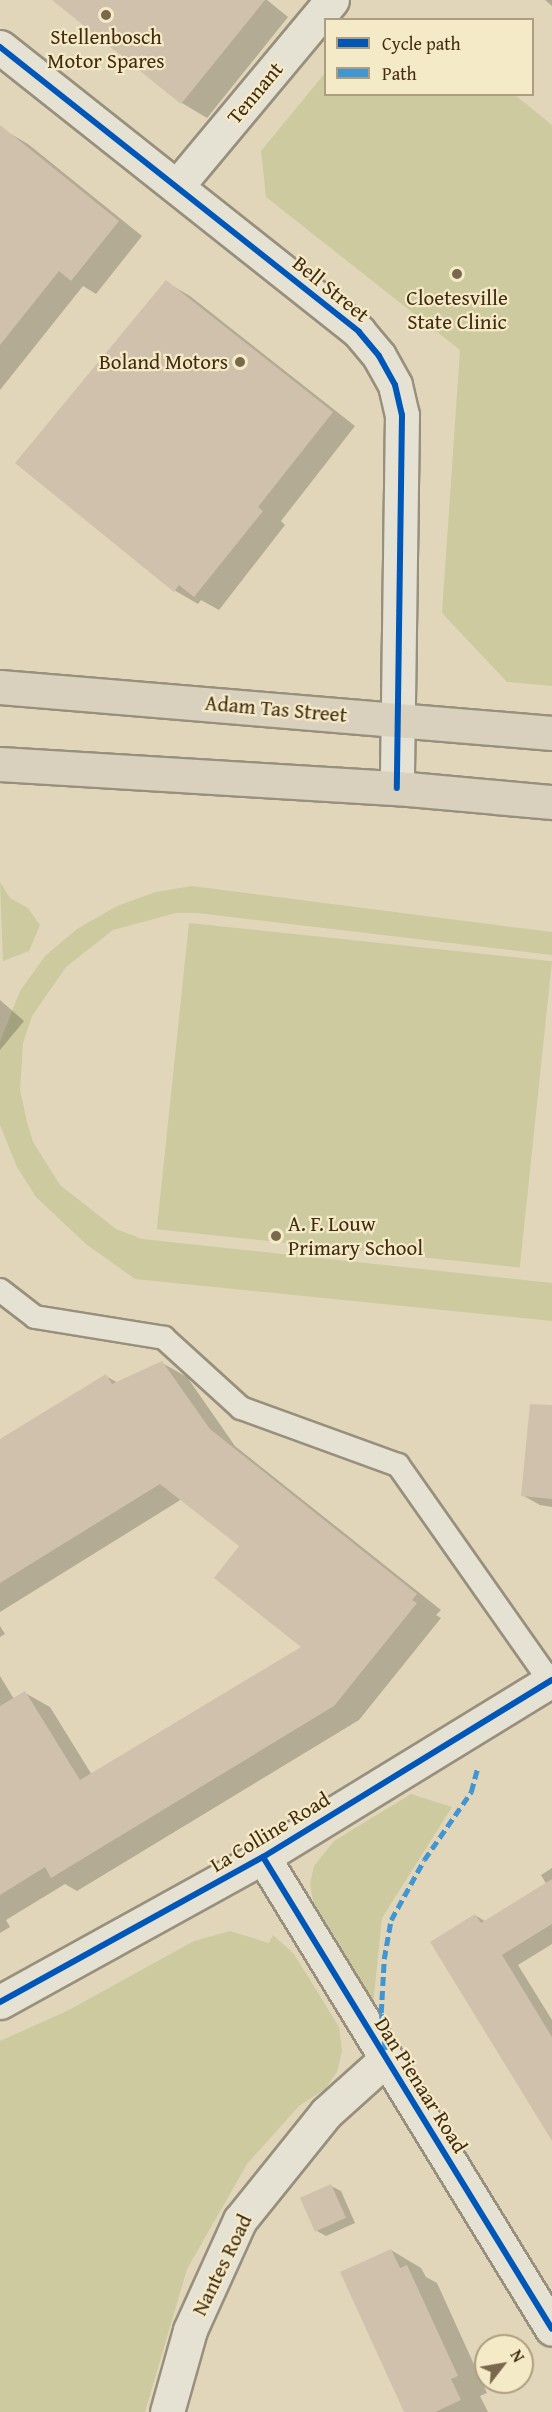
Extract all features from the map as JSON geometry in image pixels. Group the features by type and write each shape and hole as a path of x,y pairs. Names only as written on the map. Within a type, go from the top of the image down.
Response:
{"main road":[{"name":"Adam Tas Street","path":"0,687 552,733"},
{"path":"0,764 397,789 552,802"}],"street":[{"name":"Tennant","path":"177,186 332,0"},
{"name":"Bell Street","path":"0,47 359,332 380,356 394,385 402,415 397,789"},
{"name":"La Colline Road","path":"0,2002 263,1857 551,1680"},
{"name":"Dan Pienaar Road","path":"263,1857 552,2329"},
{"name":"Nantes Road","path":"167,2412 190,2330 240,2220 326,2113 386,2060"}],"lane":[{"path":"0,1290 35,1317 164,1338 241,1408 398,1465 551,1680"}],"shaded area":[{"name":"Cloetesville State Clinic","path":"324,74 324,96 516,96 552,125 552,686 507,682 442,613 460,350 266,197 261,151"},
{"path":"0,882 10,898 28,908 40,925 29,951 3,961"},
{"path":"192,886 552,932 552,955 197,913 176,913 113,930 66,967 32,1016 23,1043 20,1090 27,1122 33,1142 60,1185 116,1229 142,1239 552,1283 552,1321 135,1279 86,1244 36,1197 17,1167 0,1125 0,1042 20,991 45,956 77,929 117,906 156,892"},
{"path":"189,923 552,961 520,1267 157,1229"},
{"path":"411,1794 452,1807 382,1918 373,2005 315,1912 310,1884 314,1866 334,1841"},
{"path":"230,1931 269,1943 273,1935 294,1954 339,2027 342,2051 337,2072 325,2089 299,2106 247,2164 187,2269 145,2412 0,2412 0,2041 67,2011 194,1941"}],"building":[{"path":"52,0 265,0 181,104"},
{"path":"0,125 119,221 71,281 59,271 0,345"},
{"path":"166,280 333,412 258,507 263,511 194,597 179,585 174,592 15,463"},
{"path":"162,1361 210,1429 417,1594 412,1600 417,1603 334,1706 51,1878 45,1867 0,1895 0,1706 25,1691 80,1780 301,1647 214,1578 239,1546 160,1484 0,1583 0,1439 106,1374 112,1384"},
{"path":"530,1404 552,1405 552,1499 521,1496"},
{"path":"552,1879 552,1924 502,1955 552,2037 552,2141 430,1942 475,1914 481,1923"},
{"path":"331,2184 346,2218 315,2232 300,2198"},
{"path":"391,2249 400,2268 407,2265 458,2376 451,2379 461,2400 435,2412 404,2412 340,2272"}],"marked path":[{"path":"385,2050 381,2013 384,1959 391,1920 424,1860 471,1792 477,1769"}],"cycle path":[{"path":"0,47 359,332 379,356 395,385 402,415 397,788"},
{"path":"0,2002 263,1857 552,1680"},
{"path":"263,1857 552,2329"}],"place":[{"name":"Stellenbosch Motor Spares","path":"106,15"},
{"name":"Cloetesville State Clinic","path":"457,274"},
{"name":"Boland Motors","path":"240,362"},
{"name":"A. F. Louw Primary School","path":"276,1236"}]}
